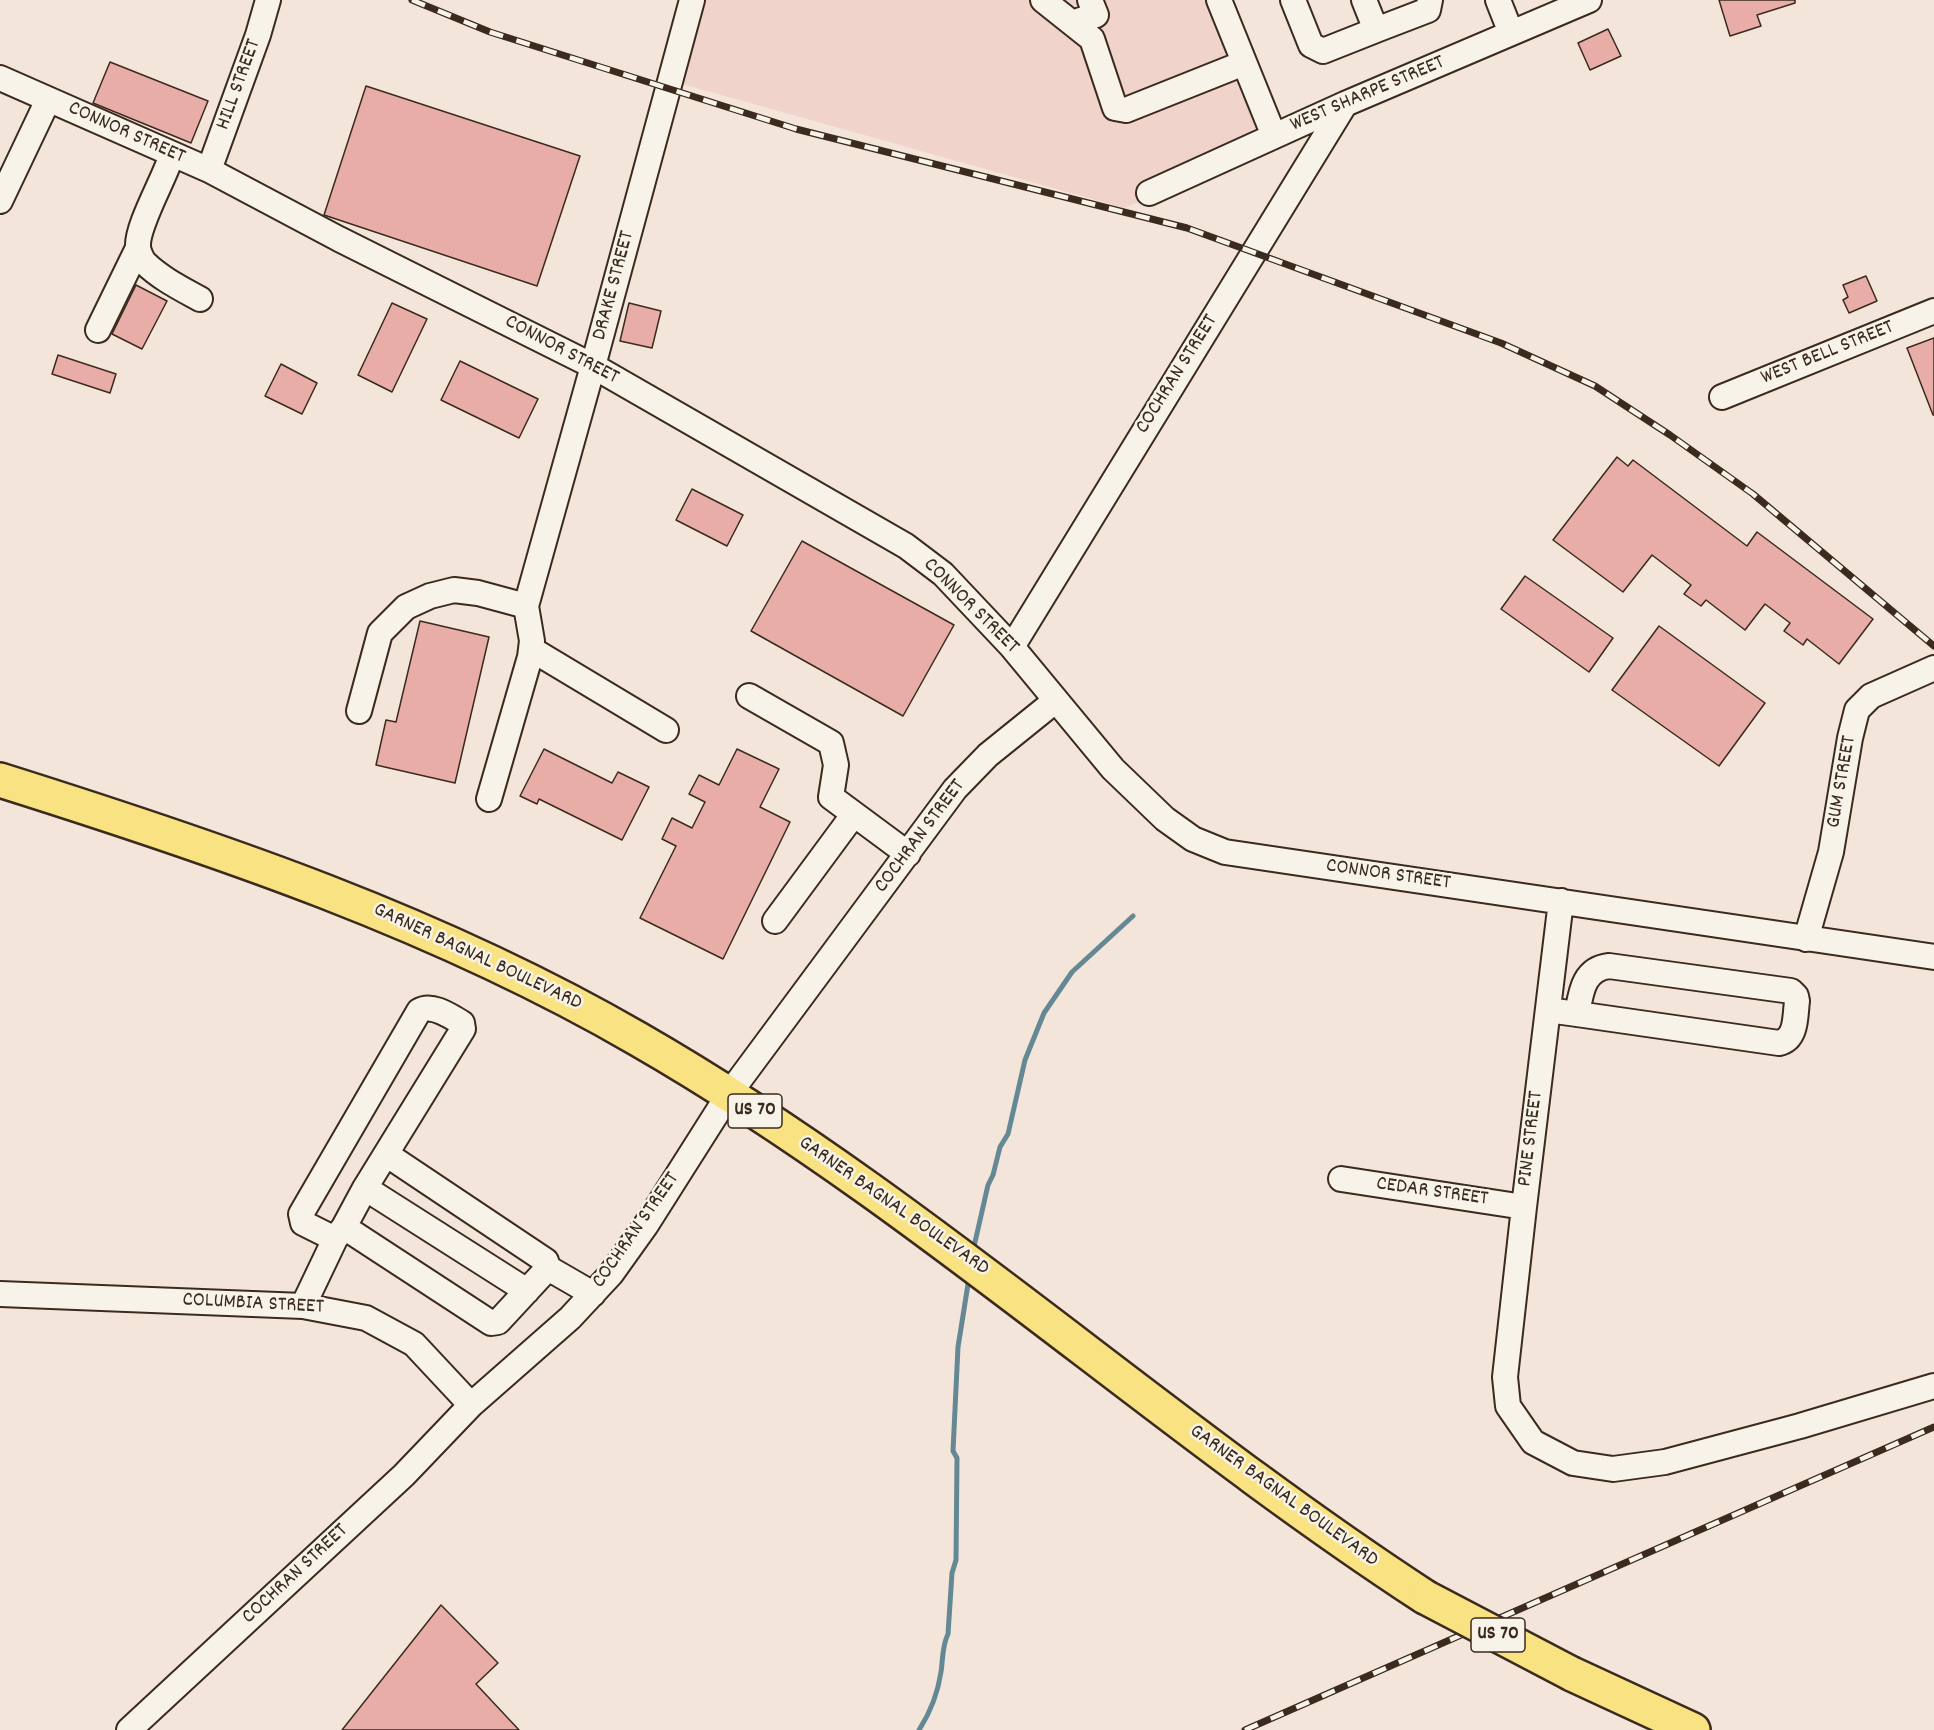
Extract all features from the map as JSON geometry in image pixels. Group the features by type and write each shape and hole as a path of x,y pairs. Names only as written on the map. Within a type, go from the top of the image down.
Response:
{"highway":[{"name":"GARNER BAGNAL BOULEVARD","path":"0,780 138,823 363,905 546,988 639,1039 729,1094 822,1156 962,1256 1285,1501 1425,1597 1572,1674 1693,1730"}],"street":[{"name":"HILL STREET","path":"209,170 258,35 268,0"},
{"name":"DRAKE STREET","path":"526,606 692,0"},
{"path":"1043,0 1092,39 1115,108 1126,110 1244,63"},
{"path":"1072,23 1096,15 1090,0"},
{"path":"1219,0 1274,136"},
{"path":"1293,0 1311,45 1323,51 1428,9 1430,0"},
{"path":"1364,0 1376,30"},
{"path":"1498,0 1511,33"},
{"name":"WEST SHARPE STREET","path":"1149,193 1345,104 1589,0"},
{"name":"CONNOR STREET","path":"0,78 209,170 593,366 906,546 944,574 1012,647 1113,769 1165,819 1193,839 1225,852 1934,957"},
{"path":"0,201 48,100"},
{"name":"COCHRAN STREET","path":"1012,647 1345,104"},
{"path":"98,330 138,248 140,233 172,154"},
{"path":"138,248 144,262 183,290 200,299"},
{"name":"WEST BELL STREET","path":"1722,397 1934,311"},
{"path":"359,711 380,633 406,607 430,596 454,590 478,593 526,606 532,641 531,649 489,799"},
{"path":"531,649 666,730"},
{"name":"GUM STREET","path":"1806,939 1831,852 1850,738 1857,710 1871,696 1934,668"},
{"path":"749,696 831,743 836,765 831,797 908,854"},
{"name":"COCHRAN STREET","path":"129,1730 404,1475 471,1405 570,1318 611,1274 646,1225 729,1094 955,789 988,755 1055,701"},
{"path":"775,921 854,814"},
{"name":"PINE STREET","path":"1561,901 1505,1377 1508,1406 1533,1442 1573,1463 1614,1469 1665,1462 1800,1426 1934,1386"},
{"path":"1548,1010 1576,1014 1779,1043 1790,1038 1793,1033 1797,1001 1791,991 1610,966 1598,969 1583,982 1576,1014"},
{"path":"303,1306 340,1233 365,1188 463,1029 462,1023 452,1017 426,1007 419,1011 301,1214 303,1223 340,1233 491,1323 498,1322 548,1268"},
{"path":"386,1154 546,1261 548,1268 593,1294"},
{"name":"CEDAR STREET","path":"1341,1179 1524,1207"},
{"path":"365,1188 527,1291"},
{"name":"COLUMBIA STREET","path":"0,1294 303,1306 366,1318 414,1344 471,1405"}],"shaded area":[{"path":"705,0 1231,0 1287,145 1124,208 682,84"}],"building":[{"path":"1719,0 1795,0 1795,3 1757,15 1761,26 1730,36"},
{"path":"1608,29 1621,56 1590,70 1578,43"},
{"path":"110,62 208,101 191,143 93,103"},
{"path":"366,86 580,156 537,286 324,215"},
{"path":"1866,276 1877,301 1849,313 1843,300 1848,297 1843,285"},
{"path":"136,285 167,301 142,349 112,334"},
{"path":"392,303 427,319 392,392 358,375"},
{"path":"629,303 661,311 652,348 620,341"},
{"path":"1934,338 1934,415 1933,415 1907,348"},
{"path":"58,355 116,374 110,393 52,374"},
{"path":"460,361 538,399 519,438 441,400"},
{"path":"281,364 317,383 302,414 265,396"},
{"path":"1617,457 1628,466 1633,460 1747,546 1757,532 1873,619 1839,664 1807,639 1803,645 1784,631 1790,623 1765,604 1745,630 1706,600 1701,606 1684,594 1691,585 1652,555 1623,592 1553,540"},
{"path":"692,489 743,515 727,546 676,520"},
{"path":"802,541 954,625 903,716 751,631"},
{"path":"1525,576 1613,638 1589,672 1501,609"},
{"path":"420,621 489,637 455,783 376,765 386,720 396,722"},
{"path":"1659,626 1765,703 1719,766 1612,690"},
{"path":"544,749 612,783 618,772 649,787 622,840 539,799 537,804 520,796"},
{"path":"737,749 779,769 760,807 790,822 723,959 640,918 676,846 662,839 672,818 692,828 705,802 689,794 699,775 719,785"},
{"path":"441,1605 498,1663 476,1684 519,1730 342,1730"}],"waterway":[{"path":"973,1251 988,1185 1000,1147 1008,1134 1025,1060 1044,1013 1072,972 1133,916"},
{"path":"919,1730 936,1695 948,1634 952,1573 956,1560 957,1458 953,1451 958,1347 969,1278"}],"railway":[{"path":"412,0 490,32 796,129 1187,228 1501,343 1595,386 1670,435 1753,494 1934,646"},
{"path":"1245,1730 1934,1427"}]}
